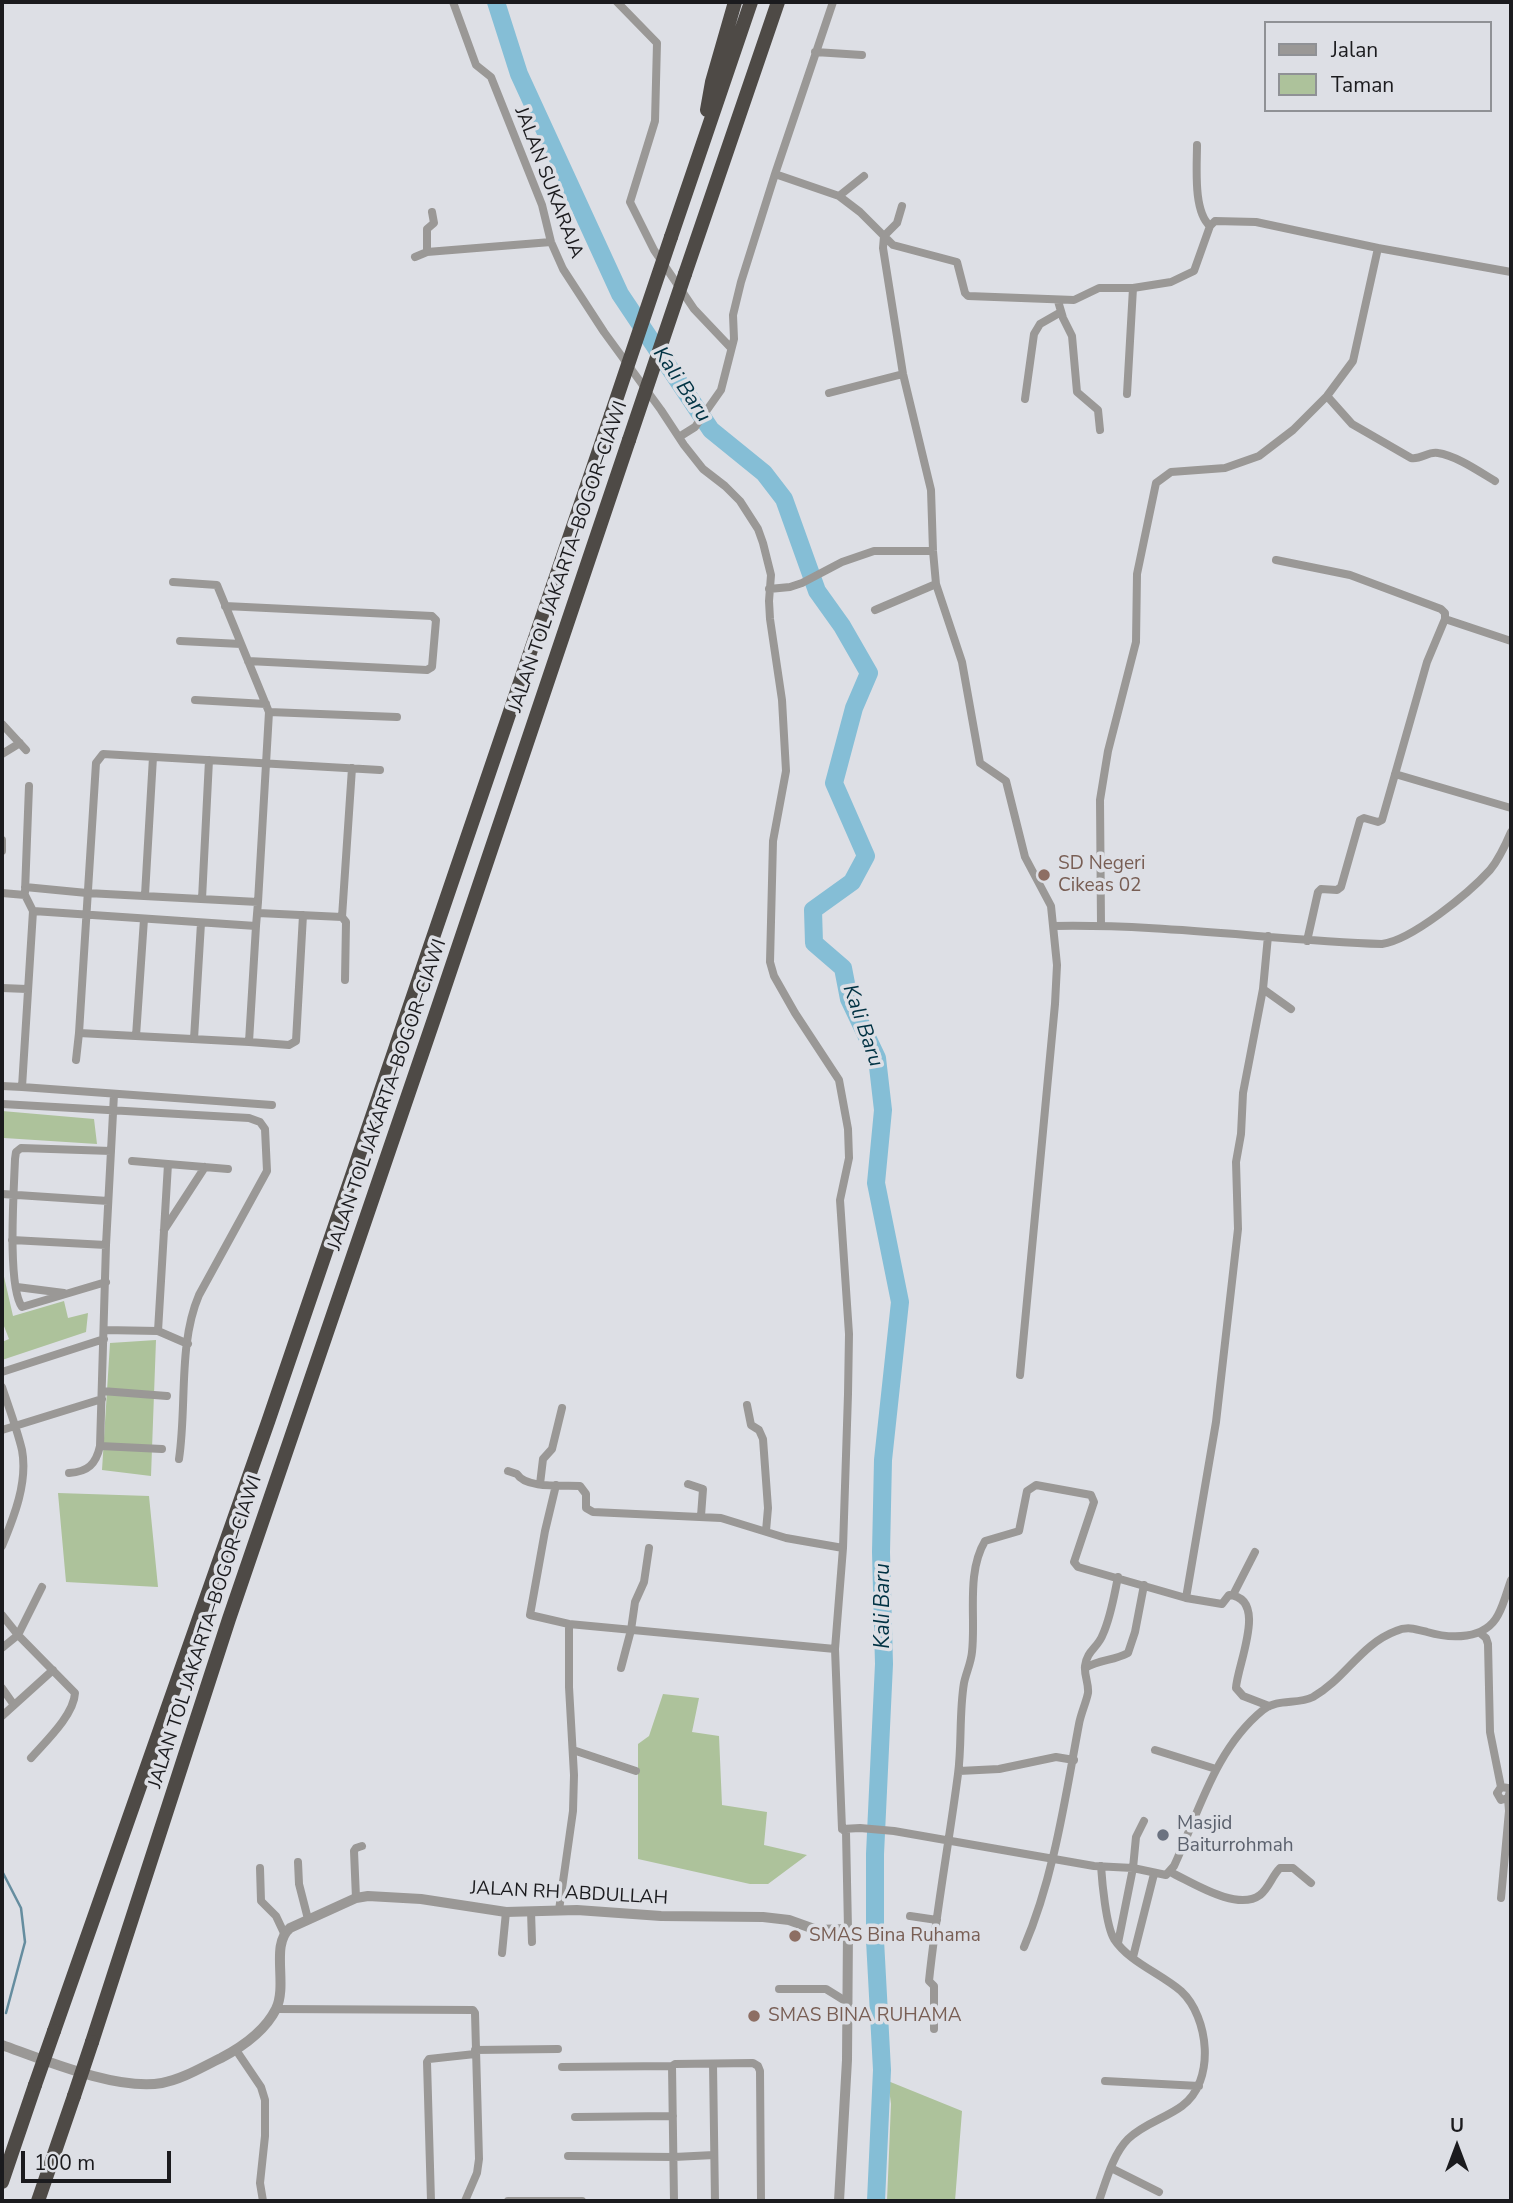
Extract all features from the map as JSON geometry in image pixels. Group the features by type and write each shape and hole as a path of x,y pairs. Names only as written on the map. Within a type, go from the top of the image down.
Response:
{"highway":[{"path":"699,156 712,82 735,2"},
{"name":"JALAN TOL JAKARTA–BOGOR–CIAWI","path":"2,2182 268,1422 751,2"},
{"name":"JALAN TOL JAKARTA–BOGOR–CIAWI","path":"38,2201 229,1619 778,2"},
{"path":"410,1008 435,1016"},
{"path":"2,2175 10,2157"}],"street":[{"name":"JALAN SUKARAJA","path":"453,2 476,65 491,78 542,205 551,242 563,269 597,322 703,469 740,501 758,529 771,576 770,620 782,700 786,771 773,841 770,962 774,976 795,1013 839,1080 848,1129 849,1158 840,1200 849,1334 843,1548 835,1649 842,1829 846,1832 848,1929"},
{"path":"617,2 657,43 655,121 629,202 654,250 688,300 731,348"},
{"path":"680,437 695,426 721,390 734,339 733,315 741,282 833,2"},
{"path":"815,52 862,55"},
{"path":"1197,145 1199,204 1203,219 1210,226"},
{"path":"775,174 839,196 860,212 893,245 957,262 968,296 1074,300 1099,288 1133,288 1171,282 1194,271 1210,226 1215,221 1256,222 1511,272"},
{"path":"839,196 864,176"},
{"path":"902,206 897,223 884,236 883,248 903,374 931,490 936,584 962,662 980,763 1006,781 1025,857 1051,906 1054,926 1055,1004 1020,1375"},
{"path":"427,253 427,229 434,223 432,212"},
{"path":"415,257 427,253 551,242"},
{"path":"1101,925 1100,800 1108,751 1136,642 1138,574 1156,483 1171,472 1225,468 1259,456 1293,430 1327,396 1353,361 1378,247"},
{"path":"1127,394 1133,288"},
{"path":"1058,301 1072,336 1077,392 1098,410 1100,430"},
{"path":"1025,399 1034,334 1040,324 1061,312"},
{"path":"829,393 903,374"},
{"path":"1327,396 1352,424 1411,458 1437,452 1495,481"},
{"path":"769,589 802,583 842,562 874,551 933,551"},
{"path":"1276,560 1350,575 1441,608 1445,613 1427,662 1382,820 1378,822 1362,818 1359,822 1339,889 1318,891 1307,941"},
{"path":"173,582 217,585 268,708 267,763 249,1042"},
{"path":"875,610 936,584"},
{"path":"225,606 432,616 436,620 432,667 428,670 248,661"},
{"path":"1445,619 1511,641"},
{"path":"180,641 241,644"},
{"path":"195,700 397,718"},
{"path":"2,724 23,746 2,754"},
{"path":"76,1060 96,763 103,754 380,770"},
{"path":"145,895 153,757"},
{"path":"202,899 209,760"},
{"path":"345,980 346,922 342,917 352,768"},
{"path":"1395,774 1511,808"},
{"path":"22,1087 33,911 25,890 29,786"},
{"path":"1054,926 1101,925 1382,944 1402,939 1448,907 1490,870 1511,832"},
{"path":"2,840 2,851"},
{"path":"2,893 25,890 87,892 258,902"},
{"path":"33,911 256,926"},
{"path":"258,913 342,917"},
{"path":"79,1033 289,1045 296,1041 303,915"},
{"path":"136,1036 144,919"},
{"path":"194,1039 201,923"},
{"path":"1186,1598 1216,1422 1238,1229 1236,1162 1243,1093 1263,989 1268,936"},
{"path":"2,988 27,989"},
{"path":"1263,989 1291,1009"},
{"path":"2,1086 272,1105"},
{"path":"69,1473 87,1470 94,1464 100,1446 114,1094"},
{"path":"2,1104 249,1118 260,1122 265,1129 267,1171 199,1295 190,1320 179,1459"},
{"path":"106,1282 22,1307 19,1304 12,1240 13,1194 16,1152 21,1148 111,1151"},
{"path":"132,1161 228,1169"},
{"path":"158,1331 168,1164"},
{"path":"164,1231 205,1167"},
{"path":"2,1194 108,1201"},
{"path":"12,1240 106,1245"},
{"path":"17,1287 66,1293"},
{"path":"2,1372 104,1335 158,1331 188,1344"},
{"path":"2,1387 22,1451 23,1474 13,1518 2,1546"},
{"path":"2,1430 102,1395 167,1396"},
{"path":"747,1405 751,1425 759,1430 763,1439 768,1508 766,1531"},
{"path":"540,1484 543,1459 552,1449 562,1408"},
{"path":"100,1446 162,1449"},
{"path":"508,1471 517,1474 526,1483 580,1486 586,1494 586,1508 593,1512 728,1519 786,1538 843,1548"},
{"path":"688,1484 703,1489 701,1516"},
{"path":"555,1485 530,1615 569,1624 835,1649"},
{"path":"934,2029 934,1986 929,1981 959,1771 960,1717 964,1682 972,1654 975,1572 985,1541 1019,1531 1027,1491 1036,1485 1093,1496 1094,1502 1074,1562 1088,1571 1118,1577 1186,1598 1222,1604 1228,1596 1233,1595 1255,1552"},
{"path":"621,1668 635,1602 644,1582 649,1548"},
{"path":"1024,1947 1052,1858 1074,1760 1079,1723 1088,1691 1085,1668 1090,1651 1103,1637 1118,1577"},
{"path":"842,1829 894,1831 1166,1875 1170,1872 1216,1769 1237,1737 1269,1706 1282,1702 1304,1701 1316,1695 1333,1683 1365,1649 1398,1630 1413,1628 1457,1636 1480,1633 1498,1615 1511,1580"},
{"path":"1085,1668 1098,1660 1128,1653 1144,1585"},
{"path":"2,1648 18,1635 42,1587"},
{"path":"1233,1595 1247,1604 1249,1612 1236,1688 1243,1696 1269,1706"},
{"path":"2,1615 75,1693 56,1730 31,1758"},
{"path":"559,1910 573,1811 575,1775 569,1687 569,1624"},
{"path":"1480,1633 1488,1643 1490,1732 1508,1792 1509,1811 1501,1898"},
{"path":"2,1716 53,1670"},
{"path":"2,1688 14,1705"},
{"path":"573,1750 636,1771"},
{"path":"1155,1750 1216,1769"},
{"path":"959,1771 999,1769 1056,1757 1074,1760"},
{"path":"1118,1943 1133,1868 1136,1837 1144,1821"},
{"path":"356,1898 354,1851 362,1846"},
{"path":"298,1862 299,1884 308,1919"},
{"path":"1099,2201 1120,2149 1135,2133 1183,2105 1199,2086 1204,2062 1202,2032 1191,2003 1174,1985 1133,1957 1118,1943 1110,1930 1101,1866"},
{"path":"2,2045 96,2076 139,2083 161,2083 236,2050 259,2030 276,2009 280,1995 284,1933 276,1916 261,1901 260,1868"},
{"path":"1170,1872 1213,1893 1245,1900 1258,1896 1266,1889 1280,1868 1293,1868 1311,1882"},
{"path":"1133,1957 1154,1874"},
{"name":"JALAN RH ABDULLAH","path":"284,1933 308,1919 356,1898 368,1896 421,1899 506,1912 577,1910 661,1916 763,1917 789,1920 817,1930 848,1929"},
{"path":"531,1911 532,1942"},
{"path":"502,1953 506,1912"},
{"path":"909,1916 937,1920"},
{"path":"839,2201 844,2117 848,1929"},
{"path":"779,1989 826,1989 847,2002"},
{"path":"276,2009 473,2010 479,2159 477,2173 465,2201"},
{"path":"431,2201 429,2059 475,2052 558,2049"},
{"path":"236,2050 261,2087 265,2100 265,2136 260,2183 264,2201"},
{"path":"562,2067 753,2063 758,2066 761,2201"},
{"path":"713,2064 715,2201"},
{"path":"672,2066 674,2201"},
{"path":"1105,2081 1199,2086"},
{"path":"575,2117 673,2116"},
{"path":"568,2156 714,2155"},
{"path":"1111,2168 1158,2192"},
{"path":"508,2201 582,2201"}],"green space":[{"path":"2,1111 94,1119 97,1144 4,1138 2,1161"},
{"path":"2,1268 13,1316 64,1301 68,1318 88,1313 86,1332 2,1360 2,1342 9,1339 2,1321"},
{"path":"156,1340 151,1476 102,1470 110,1343"},
{"path":"58,1493 149,1496 158,1587 66,1582"},
{"path":"663,1694 699,1698 692,1732 719,1736 722,1805 767,1812 764,1845 807,1855 768,1884 750,1884 638,1859 638,1744 649,1736"},
{"path":"888,2081 962,2111 955,2201 887,2201 891,2104"}],"waterway":[{"name":"Kali Baru","path":"496,2 519,74 620,294 711,430 764,473 784,499 817,591 842,626 869,673 854,708 834,783 866,856 852,882 813,910 814,943 843,968 849,999 877,1058 883,1110 876,1183 900,1302 883,1460 881,1552 884,1664 875,1854 875,1940 882,2070 876,2201"},
{"path":"2,1871 21,1908 25,1942 6,2013"}],"place":[{"name":"SD Negeri Cikeas 02","path":"1044,875"},
{"name":"Masjid Baiturrohmah","path":"1163,1835"},
{"name":"SMAS Bina Ruhama","path":"795,1936"},
{"name":"SMAS BINA RUHAMA","path":"754,2016"}]}
